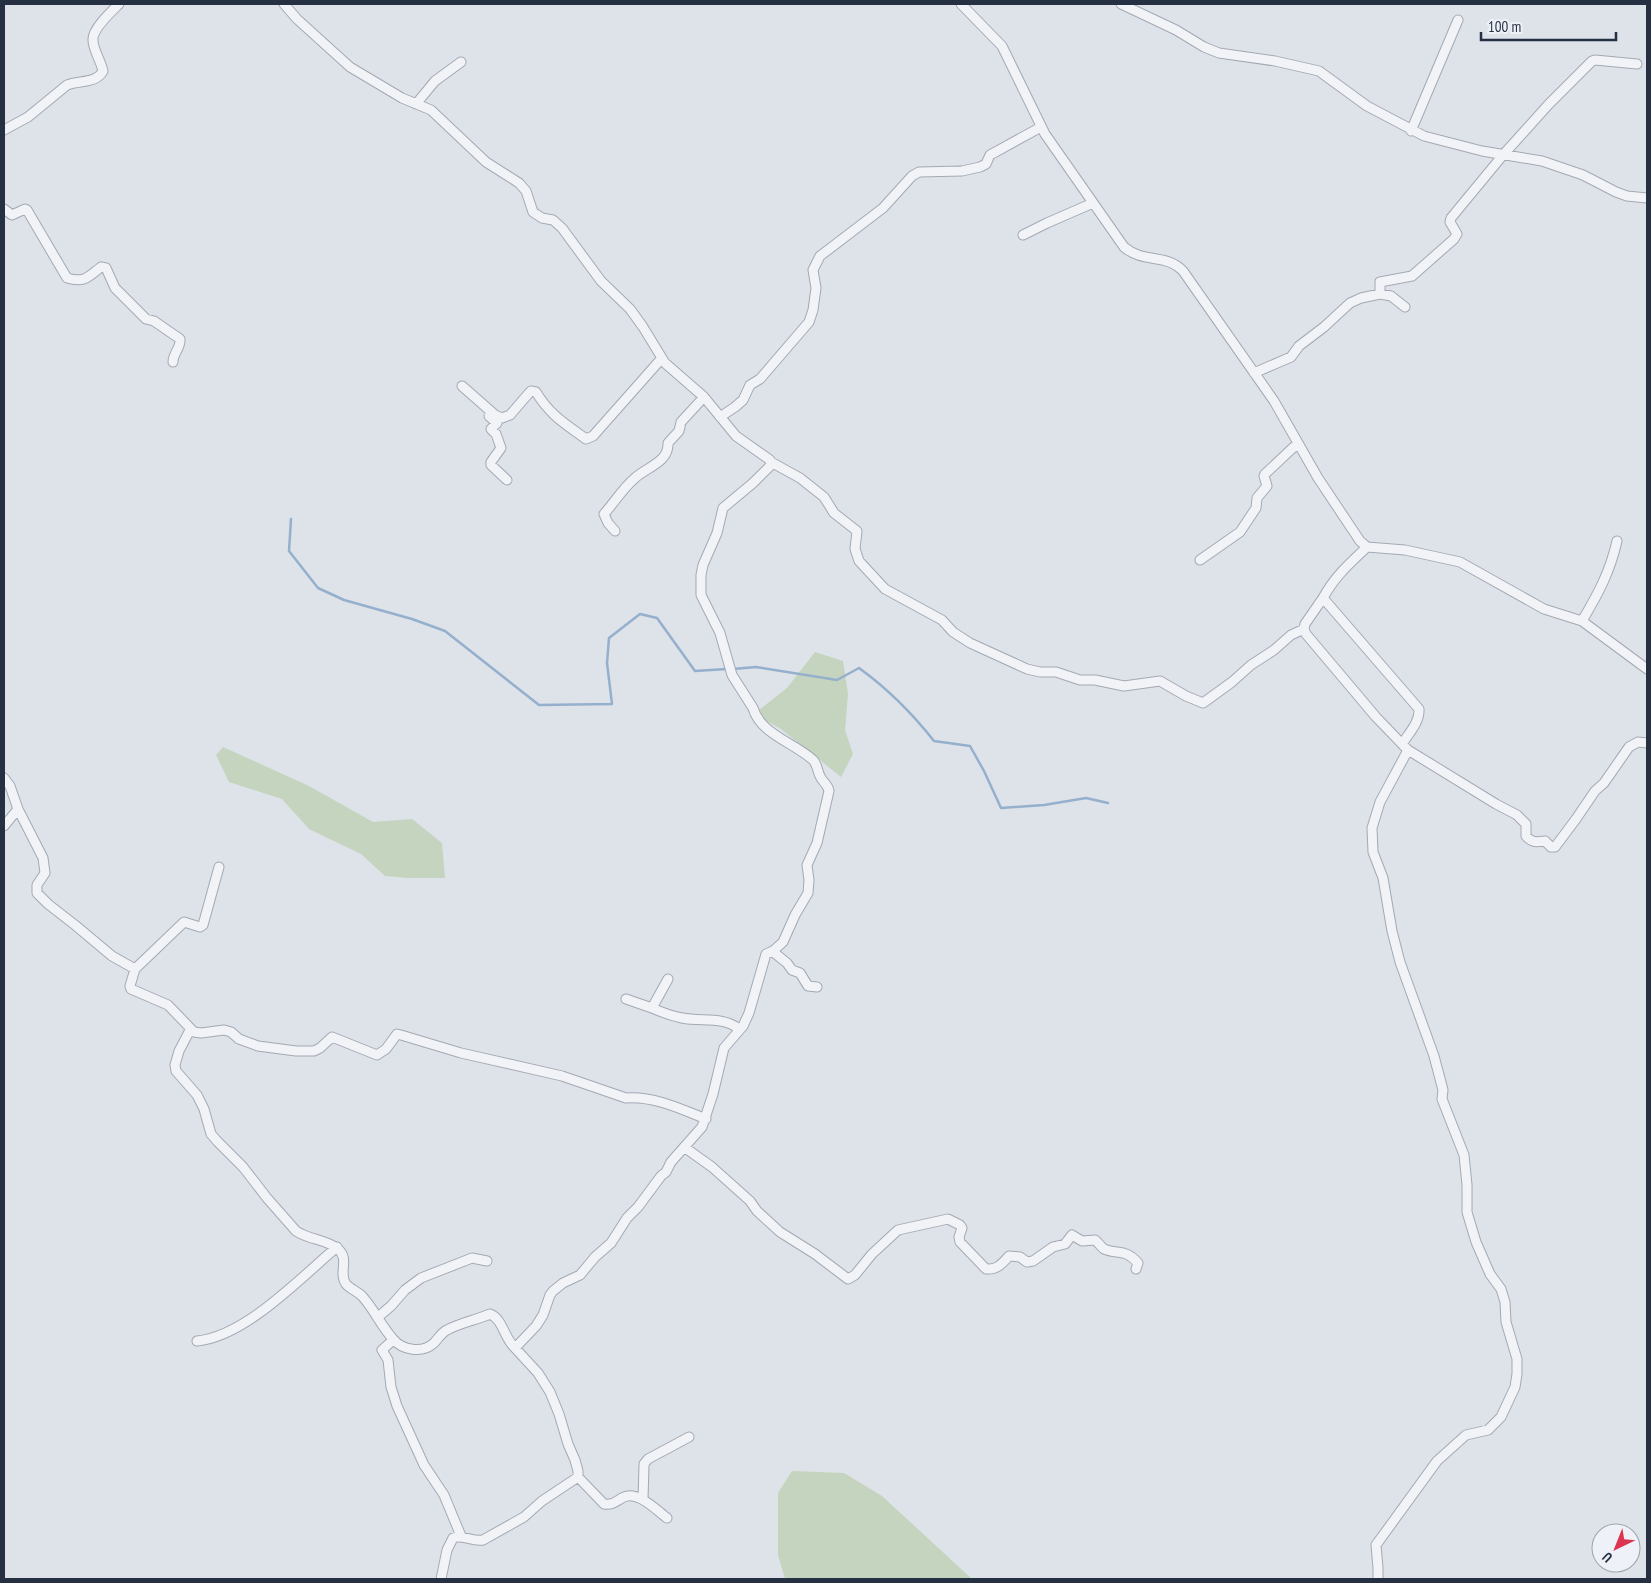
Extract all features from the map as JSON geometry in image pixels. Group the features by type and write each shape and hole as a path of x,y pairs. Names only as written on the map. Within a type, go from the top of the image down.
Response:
{"street":[{"path":"4,130 28,117 67,85 74,82 92,80 101,75 103,71 92,40 106,16 119,4"},
{"path":"284,4 350,67 402,98 431,110 486,162 519,183 526,191 530,207 536,215 553,220 562,228 601,281 630,309 662,358 679,376 704,397 736,436 771,462 800,478 824,497 834,512 857,531 855,549 859,561 889,593 942,620 956,634 970,643 1028,669 1040,672 1056,672 1080,680 1095,680 1124,686 1160,681 1202,703 1232,682 1251,665 1274,650 1290,635 1304,629 1309,617 1332,582 1344,567 1367,547"},
{"path":"961,4 1002,46 1041,127 1124,247 1132,254 1141,257 1170,261 1183,271 1274,401 1318,478 1360,542 1367,547 1405,550 1460,562 1544,609 1582,621 1647,669"},
{"path":"1121,4 1219,53 1275,61 1319,71 1367,106 1411,131 1433,139 1503,155 1542,161 1582,175 1627,196 1647,198"},
{"path":"1411,131 1458,20"},
{"path":"1380,294 1380,282 1412,276 1454,239 1457,234 1450,222 1451,218 1503,155 1548,105 1592,61 1637,64"},
{"path":"416,104 435,82 461,62"},
{"path":"720,417 743,400 750,385 760,379 809,322 816,288 813,270 820,256 877,213 912,176 919,172 962,171 980,167 986,164 990,155 1041,127"},
{"path":"1024,235 1093,203"},
{"path":"4,209 12,215 25,209 27,210 67,278 86,279 101,266 106,268 116,288 146,319 154,321 180,339 180,344 172,362"},
{"path":"1254,373 1291,357 1300,346 1350,303 1361,298 1380,294 1391,296 1405,307"},
{"path":"507,480 491,465 491,462 501,448 496,434 491,429 498,423 459,389 462,386 495,415 502,418 510,415 531,391 536,392 551,413 586,438 594,436 662,358"},
{"path":"615,530 608,523 604,514 636,477 649,470 664,456 668,450 668,443 678,431 682,422 704,397"},
{"path":"1200,560 1240,532 1256,508 1257,498 1267,486 1265,474 1298,443"},
{"path":"515,1348 536,1326 543,1315 550,1295 563,1283 580,1275 595,1257 611,1243 628,1218 666,1172 671,1162 698,1133 706,1119 724,1048 743,1026 750,1013 766,954 783,942 794,915 808,893 807,865 817,843 829,787 821,778 814,761 766,727 754,714 753,708 732,675 720,633 701,596 700,588 703,565 717,533 723,508 753,483 770,466 771,462"},
{"path":"1582,621 1605,580 1613,559 1616,541"},
{"path":"1323,598 1418,705 1420,714 1380,802 1372,828 1373,852 1384,878 1392,931 1400,962 1434,1056 1443,1090 1442,1099 1464,1155 1467,1185 1466,1212 1476,1242 1490,1274 1501,1289 1506,1322 1518,1359 1515,1387 1501,1417 1488,1430 1466,1435 1437,1460 1376,1545 1378,1579"},
{"path":"1304,629 1306,634 1376,718 1405,747 1517,815 1526,824 1526,836 1530,841 1538,843 1545,841 1551,847 1555,847 1595,791 1604,783 1629,746 1638,742 1647,744"},
{"path":"4,778 10,786 18,809 43,858 45,874 37,884 37,893 112,956 135,969"},
{"path":"4,826 18,809"},
{"path":"219,867 203,925 200,927 184,922 135,969 130,986 131,989 168,1006 182,1019 190,1030 200,1033 224,1030 231,1032 239,1039 258,1046 296,1051 314,1051 320,1048 332,1036 377,1055 386,1049 397,1034 401,1034 461,1053 562,1076 626,1098 637,1098 672,1105 706,1119"},
{"path":"772,951 787,963 792,970 800,974 808,986 817,988"},
{"path":"652,1008 668,979"},
{"path":"626,999 682,1018 721,1020 739,1029"},
{"path":"190,1030 179,1051 175,1065 176,1071 197,1095 204,1109 211,1134 243,1167 266,1198 296,1232 337,1248 344,1257 346,1284 361,1295 393,1340 405,1348 414,1350 427,1347 433,1344 446,1330 490,1314 499,1320 506,1337 538,1373 550,1392 575,1460 578,1477 604,1504 613,1504 624,1496 631,1496 643,1500 667,1518"},
{"path":"684,1147 712,1167 780,1232 848,1278 855,1275 872,1254 898,1230 948,1219 960,1225 962,1228 959,1237 960,1242 986,1269 1000,1266 1009,1256 1020,1257 1027,1262 1033,1262 1053,1247 1065,1244 1072,1235 1082,1241 1095,1240 1105,1249 1122,1252 1133,1257 1138,1263 1136,1269"},
{"path":"197,1341 205,1340 230,1330 256,1316 281,1297 337,1248"},
{"path":"378,1317 405,1290 421,1278 472,1258 487,1261"},
{"path":"393,1340 382,1350 388,1360 388,1373 393,1394 424,1465 441,1489 461,1536"},
{"path":"643,1500 644,1464 648,1459 689,1437"},
{"path":"441,1579 453,1538 461,1536 476,1541 483,1540 524,1517 542,1501 578,1477"}],"green space":[{"path":"815,652 843,661 848,694 845,730 853,754 841,777 781,729 754,714 787,688"},
{"path":"223,747 309,786 373,822 412,819 442,843 445,878 385,876 361,854 309,829 282,799 229,782 216,755"},
{"path":"792,1471 844,1473 882,1496 972,1579 785,1579 778,1555 778,1493"}],"waterway":[{"path":"291,519 289,551 318,588 344,600 412,619 445,631 539,705 612,704 607,663 609,638 640,614 657,618 695,671 727,669"},
{"path":"733,669 756,667 837,680 859,668 899,702 934,741 970,746 1001,808 1044,805 1086,798 1108,803"}]}
